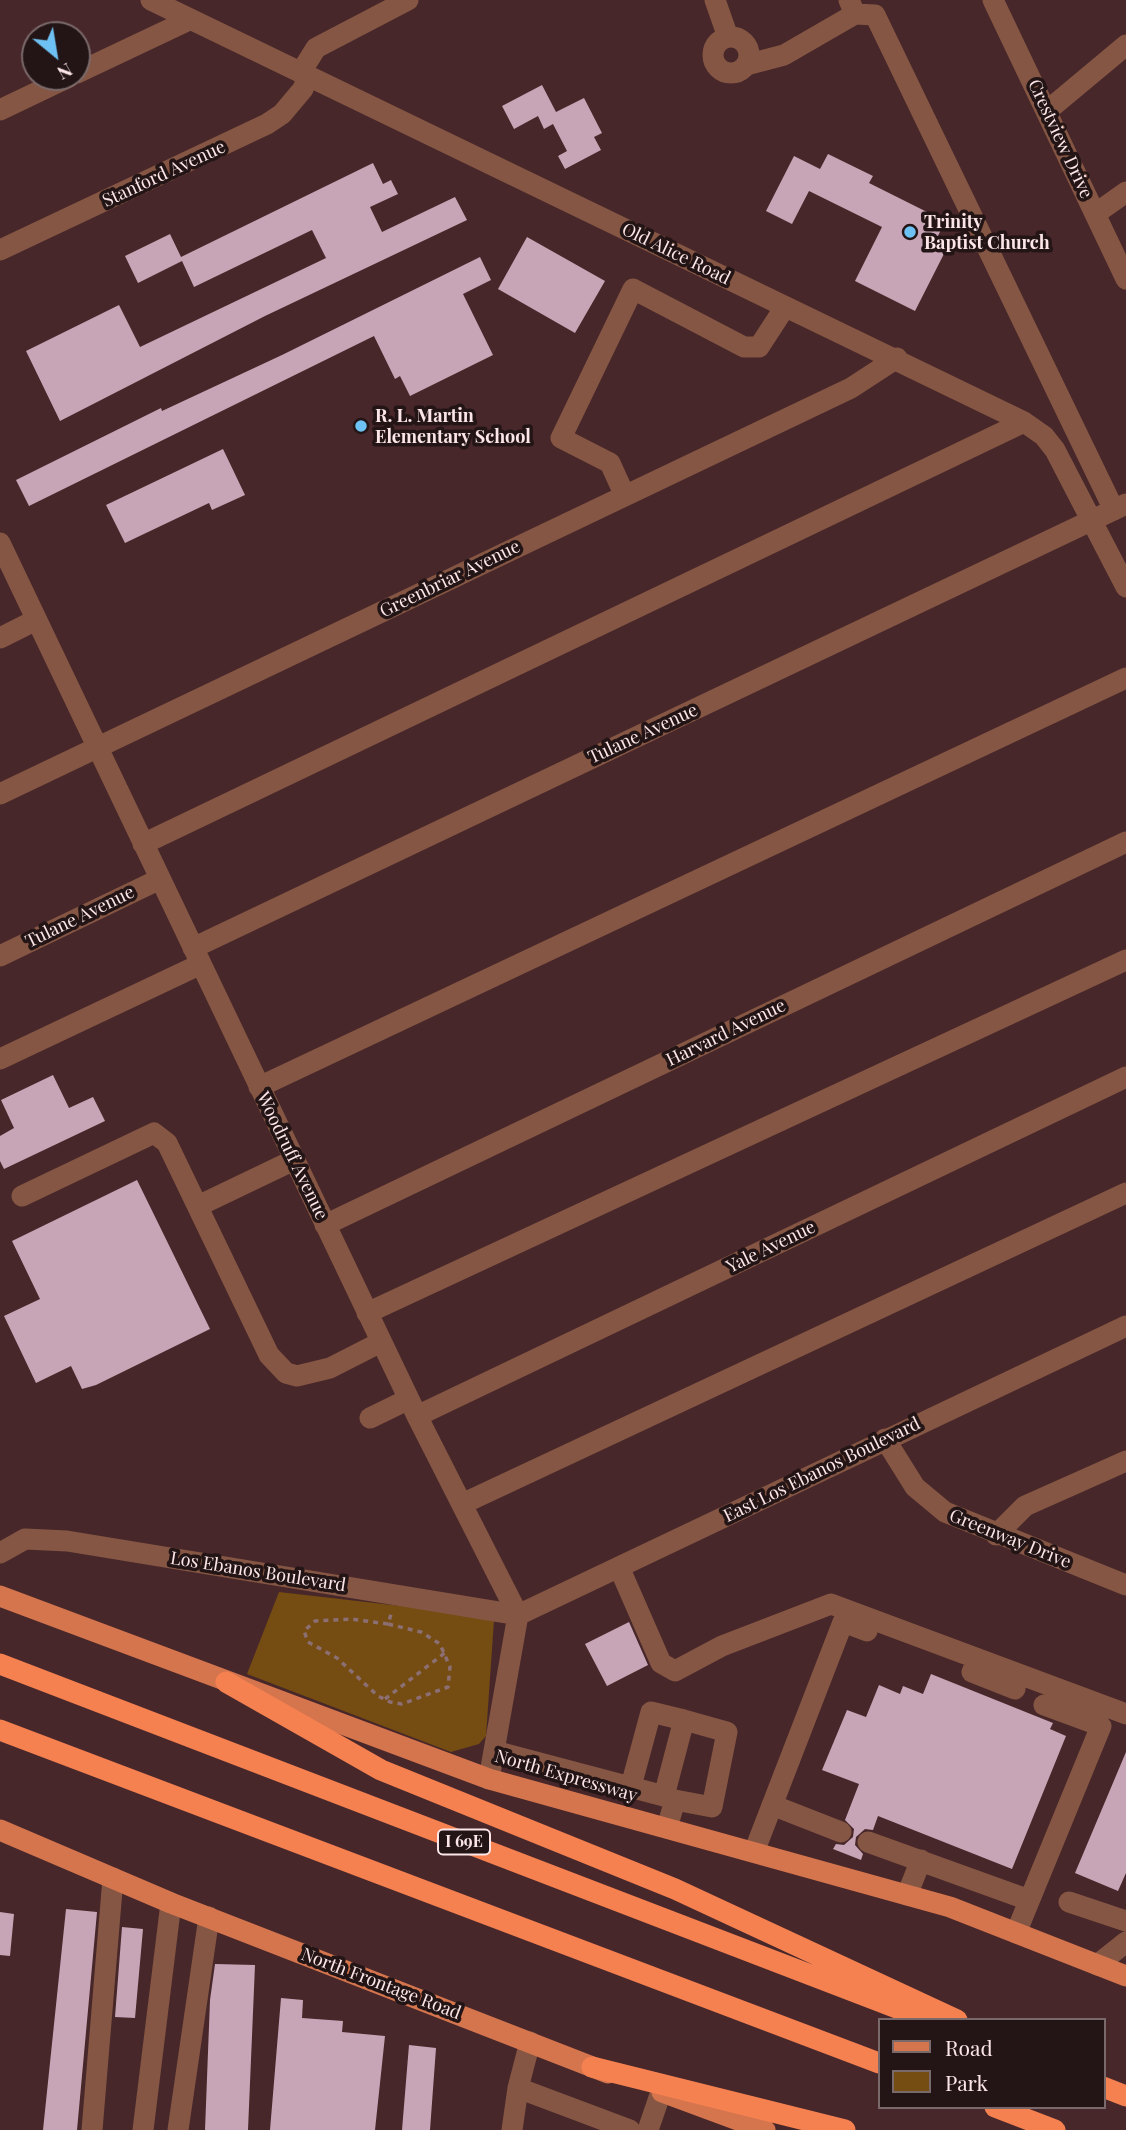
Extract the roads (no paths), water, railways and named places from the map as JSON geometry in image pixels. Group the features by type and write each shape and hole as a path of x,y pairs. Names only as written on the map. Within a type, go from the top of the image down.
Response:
{"highway":[{"name":"I 69E","path":"0,1664 923,2018"},
{"path":"226,1682 381,1770 675,1889 953,2018"},
{"path":"0,1730 878,2063"},
{"path":"592,2067 845,2130"},
{"path":"1105,2088 1126,2096"},
{"path":"1000,2109 1055,2130"}],"main road":[{"name":"North Expressway","path":"0,1596 489,1779 950,1907 1126,1976"},
{"name":"North Frontage Road","path":"0,1830 171,1903 592,2067 765,2130"}],"street":[{"name":"Old Alice Road","path":"151,0 785,307 897,358 1024,422 1055,450 1126,587"},
{"name":"Stanford Avenue","path":"0,250 267,124 289,106 303,89 304,73 316,48 408,0"},
{"path":"715,0 728,37 719,41 713,50 713,60 719,69 728,73 738,71 746,65 784,55 852,7 875,15 1120,507"},
{"name":"Crestview Drive","path":"993,0 1126,279"},
{"path":"91,66 189,20"},
{"path":"1047,111 1126,45"},
{"path":"0,110 40,91"},
{"path":"1096,214 1126,192"},
{"path":"625,496 610,463 561,438 633,289 744,347 759,346 785,307"},
{"name":"Greenbriar Avenue","path":"0,794 851,388 897,358"},
{"path":"143,844 1024,422"},
{"name":"Tulane Avenue","path":"0,1059 197,956 1120,507"},
{"name":"Woodruff Avenue","path":"0,543 381,1342 519,1615"},
{"path":"0,638 36,620"},
{"path":"259,1087 1126,678"},
{"name":"Harvard Avenue","path":"325,1225 1126,842"},
{"name":"Tulane Avenue","path":"0,956 160,879"},
{"path":"367,1313 1126,960"},
{"name":"Yale Avenue","path":"370,1418 413,1408 1126,1077"},
{"path":"22,1196 154,1133 167,1143 269,1355 286,1373 297,1376 330,1368 381,1342"},
{"path":"198,1206 294,1160"},
{"path":"462,1504 1126,1194"},
{"name":"East Los Ebanos Boulevard","path":"519,1615 1126,1326"},
{"name":"Greenway Drive","path":"885,1439 905,1474 928,1501 964,1522 1126,1585"},
{"path":"996,1535 1026,1506 1126,1461"},
{"name":"Los Ebanos Boulevard","path":"0,1553 25,1539 46,1539 519,1615"},
{"path":"619,1567 661,1663 675,1671 722,1646 831,1604 1126,1714"},
{"path":"489,1779 519,1615"},
{"path":"754,1852 843,1622 1016,1689"},
{"path":"1016,1933 1101,1726 1044,1705"},
{"path":"494,1751 712,1807 727,1731 651,1712 631,1786"},
{"path":"667,1828 669,1798 684,1720"},
{"path":"772,1805 841,1832"},
{"path":"868,1842 1029,1900"},
{"path":"907,1895 921,1860"},
{"path":"92,2130 113,1878"},
{"path":"1069,1902 1126,1921"},
{"path":"143,2130 171,1903"},
{"path":"178,2130 209,1916"},
{"path":"1097,1965 1126,1942"},
{"path":"512,2130 518,2088 530,2042"},
{"path":"518,2088 630,2130"},
{"path":"648,2130 661,2092"}],"place":[{"name":"Trinity Baptist Church","path":"910,232"},
{"name":"R. L. Martin Elementary School","path":"361,426"}]}
